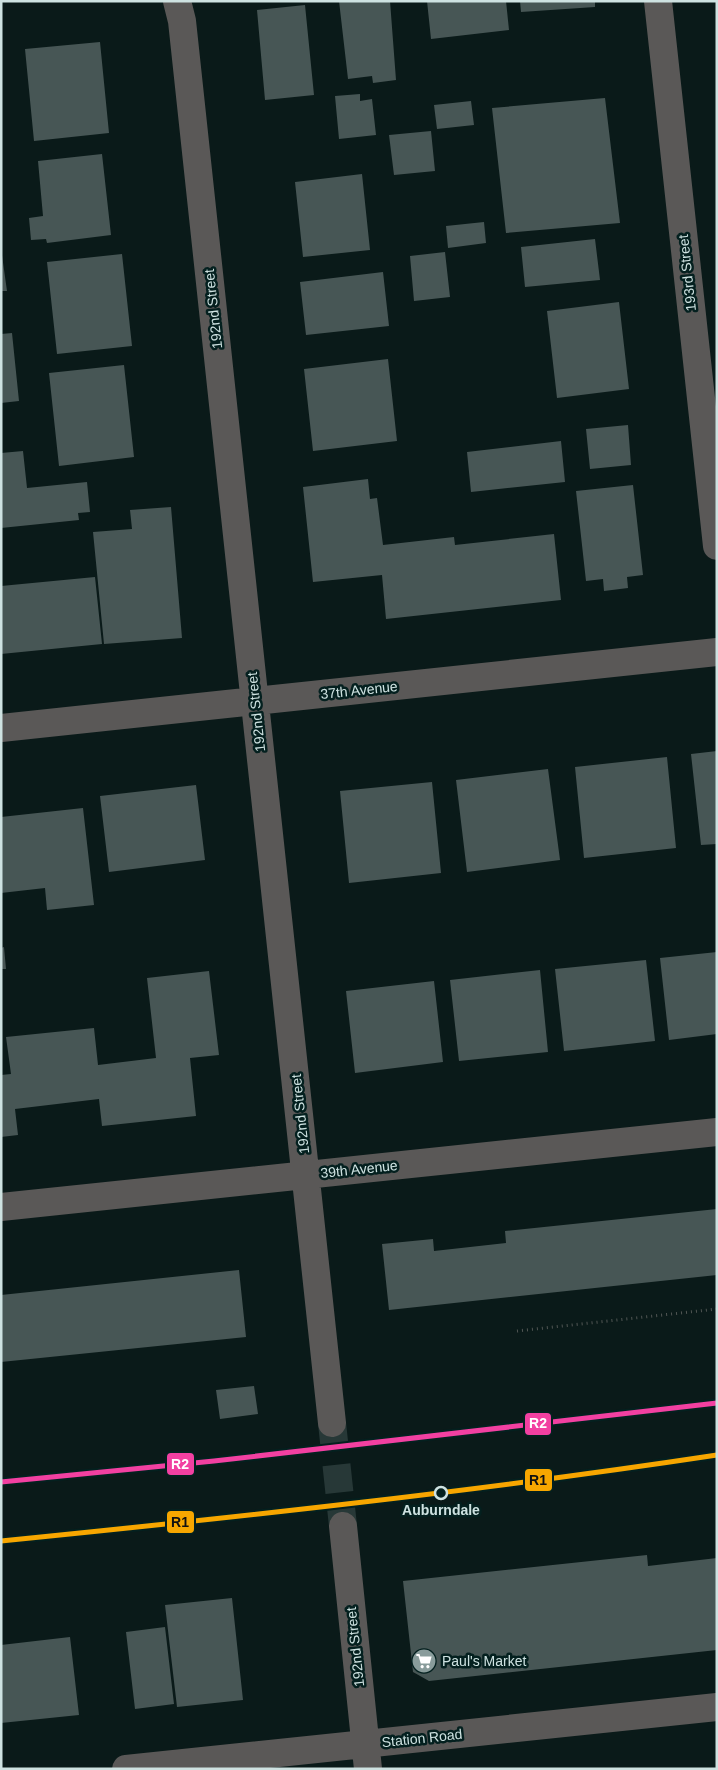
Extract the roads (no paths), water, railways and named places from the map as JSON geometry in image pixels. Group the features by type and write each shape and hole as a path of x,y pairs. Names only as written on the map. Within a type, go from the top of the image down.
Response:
{"street":[{"name":"192nd Street","path":"177,1 183,30 332,1423"},
{"name":"193rd Street","path":"658,1 717,546"},
{"name":"37th Avenue","path":"1,728 717,652"},
{"name":"39th Avenue","path":"1,1207 717,1132"},
{"name":"192nd Street","path":"343,1526 367,1756"},
{"name":"Station Road","path":"126,1769 367,1756 717,1708"}],"tunnel":[{"path":"332,1423 343,1526"}],"place":[{"name":"Auburndale","path":"441,1493"},
{"name":"Paul's Market","path":"424,1661"}]}
